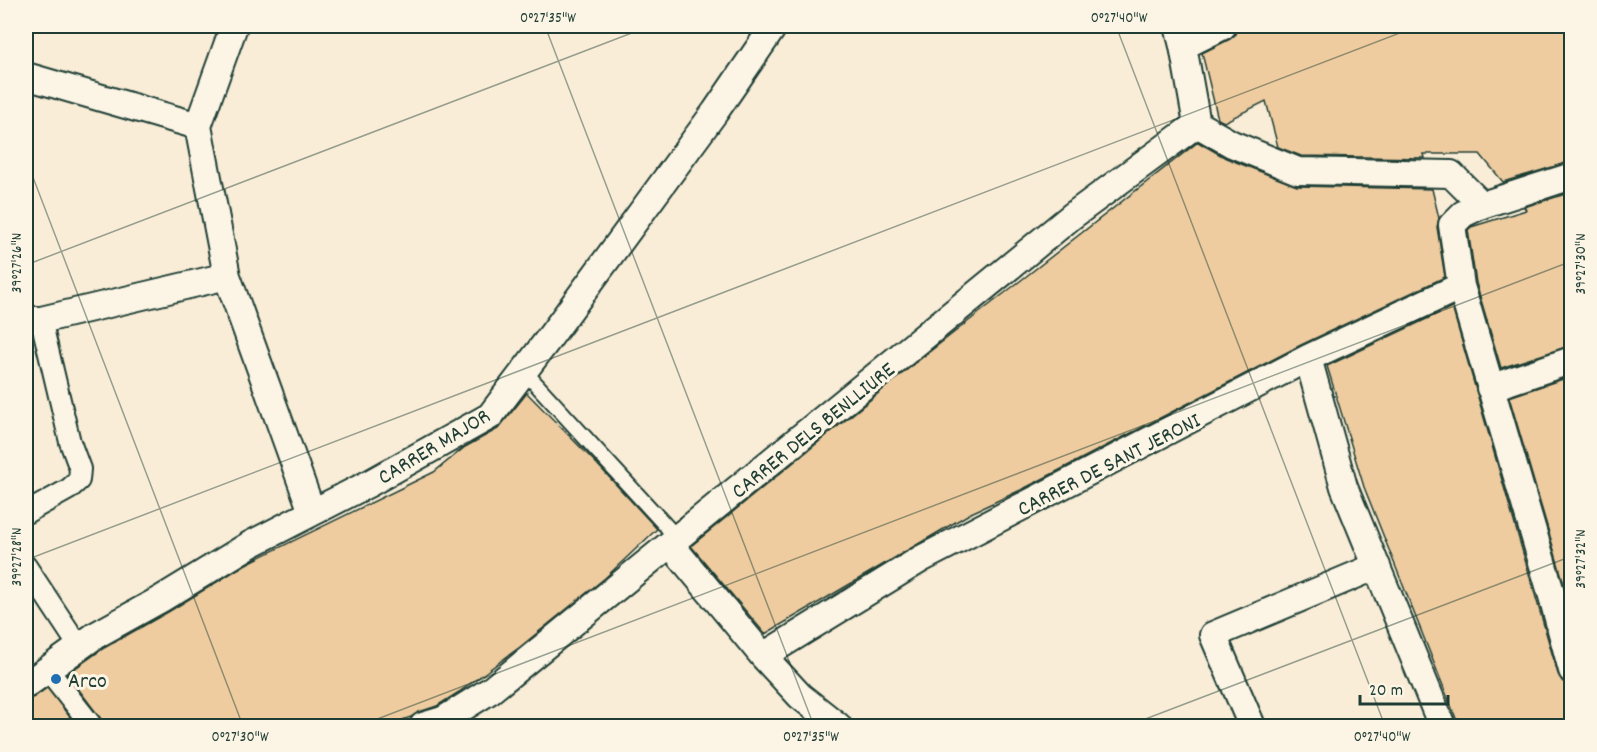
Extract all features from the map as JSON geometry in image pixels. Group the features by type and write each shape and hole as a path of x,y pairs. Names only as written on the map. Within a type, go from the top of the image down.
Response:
{"street":[{"path":"234,26 198,126 227,276 312,512"},
{"name":"CARRER MAJOR","path":"26,685 96,635 161,599 251,544 370,483 490,416 715,112 774,26"},
{"path":"1222,26 1181,36 1197,124 1232,144 1298,171 1451,174 1482,205"},
{"path":"26,76 198,126"},
{"name":"CARRER DELS BENLLIURE","path":"423,726 443,720 491,690 1072,216 1197,124"},
{"path":"1572,176 1482,205 1463,214 1452,225 1461,286 1490,388 1562,593 1572,670"},
{"path":"26,513 69,489 79,480 80,469 33,320 227,276"},
{"name":"CARRER DE SANT JERONI","path":"763,656 921,560 1308,358 1461,286"},
{"path":"1308,358 1344,487 1442,726"},
{"path":"1490,388 1572,360"},
{"path":"675,542 763,656 800,696 838,726"},
{"path":"26,566 80,648"},
{"path":"1252,726 1213,634 1377,566"},
{"path":"48,670 92,726"}],"lane":[{"path":"524,371 675,542"}],"building":[{"path":"1238,26 1572,26 1572,161 1503,182 1480,154 1424,154 1425,158 1301,156 1278,147 1266,101 1224,122 1218,119 1202,53 1230,39 1236,34"},
{"path":"1198,142 1226,158 1297,186 1432,189 1439,218 1437,227 1445,277 1301,345 1023,489 971,513 765,634 691,546 924,356"},
{"path":"1572,192 1572,345 1501,368 1476,283 1468,230 1471,227 1526,210 1524,207"},
{"path":"1452,307 1558,674 1562,681 1572,685 1572,726 1459,726 1364,487 1327,366"},
{"path":"1572,376 1572,611 1509,397"},
{"path":"527,393 657,529 605,578 520,647 437,706 386,726 104,726 67,674 104,648 246,564 434,472 465,447 498,429"},
{"path":"47,688 77,726 26,726 26,700"}],"place":[{"name":"Arco","path":"56,679"}]}
